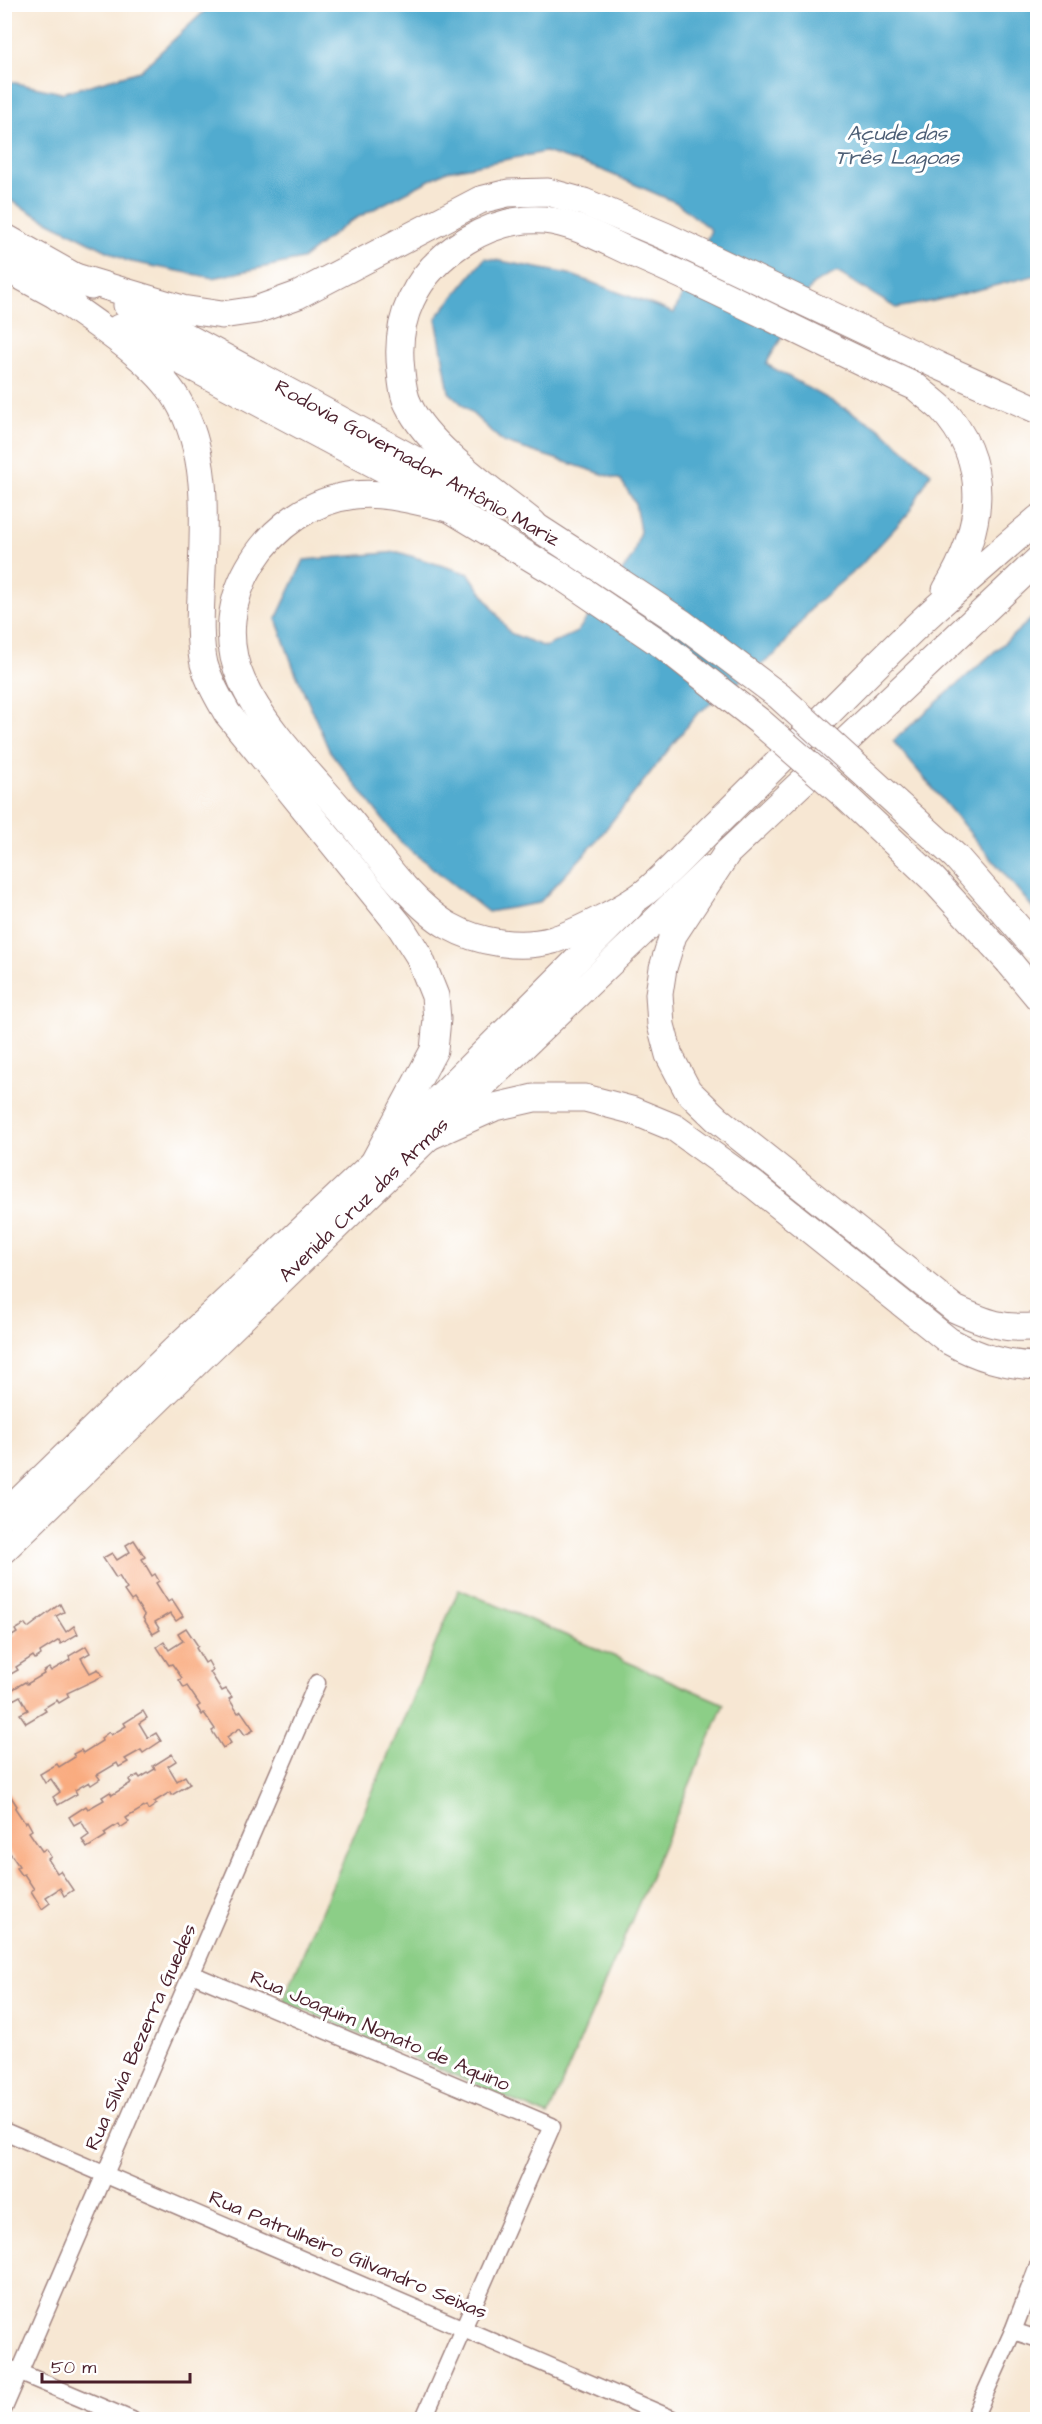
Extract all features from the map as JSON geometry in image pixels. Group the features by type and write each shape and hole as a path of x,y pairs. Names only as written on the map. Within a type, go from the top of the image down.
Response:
{"highway":[{"path":"66,287 222,315 256,310 298,295 480,200 508,193 548,192 584,202 695,251 1038,410"},
{"path":"533,523 426,431 408,406 399,359 401,331 411,300 425,277 461,244 484,231 516,221 545,220 578,230 682,275 916,387 941,408 958,432 974,465 978,503 973,533 962,565 932,611"},
{"name":"Rodovia Governador Antônio Mariz","path":"4,237 66,287 453,509 558,574 661,644 759,721 845,796 933,879 1010,962 1038,997"},
{"name":"Rodovia Governador Antônio Mariz","path":"4,267 66,287 533,523 682,623 779,696 956,857 1036,948"},
{"path":"66,287 152,369 177,398 192,432 199,459 203,511 200,630 204,663 214,692 227,713 400,927 419,956 435,996 437,1019 434,1050 374,1162"},
{"path":"453,509 393,497 357,494 330,500 302,512 275,534 254,556 240,584 231,613 233,651 242,681 273,730 424,909 447,925 468,935 500,943 521,944 551,941 579,929 646,892 932,611 1038,519"},
{"path":"1038,560 727,852 673,935 663,968 659,994 661,1025 669,1055 688,1091 717,1119 956,1309 990,1324 1027,1328 1038,1326"},
{"path":"430,1136 495,1107 534,1098 585,1098 632,1110 675,1128 754,1185 949,1341 974,1354 999,1363 1038,1366"}],"main road":[{"name":"Avenida Cruz das Armas","path":"4,1550 430,1136 727,852"},
{"name":"Avenida Cruz das Armas","path":"4,1515 183,1341 374,1162 646,892"}],"street":[{"name":"Rua Sílvia Bezerra Guedes","path":"4,2408 317,1683"},
{"name":"Rua Joaquim Nonato de Aquino","path":"192,1974 552,2126 464,2327"},
{"name":"Rua Patrulheiro Gilvandro Seixas","path":"4,2131 464,2327 675,2420"},
{"path":"973,2420 1013,2331 1038,2266"},
{"path":"423,2420 464,2327"},
{"path":"1013,2331 1038,2339"},
{"path":"4,2366 132,2420"}],"green space":[{"path":"459,1589 724,1704 548,2116 283,2001"}],"water":[{"name":"Açude das Três Lagoas","path":"211,5 1037,5 1037,275 934,301 896,308 837,272 813,284 766,364 878,427 931,473 908,514 860,566 814,605 778,652 696,715 594,844 539,903 488,912 401,843 329,750 294,669 276,619 304,560 398,552 469,574 510,633 545,647 577,632 633,556 640,531 635,503 621,480 503,442 449,392 436,318 485,258 569,274 674,313 711,230 677,203 602,170 545,152 447,171 349,222 302,259 213,278 127,261 5,197 4,76 11,82 62,93 140,71"},
{"path":"1037,614 1037,913 893,741"}],"building":[{"path":"134,1540 145,1557 142,1559 152,1576 155,1574 159,1581 156,1583 168,1602 172,1599 183,1616 176,1621 170,1613 155,1622 160,1630 153,1634 134,1599 131,1601 124,1591 127,1589 119,1576 116,1578 103,1558 112,1553 117,1560 130,1552 126,1545"},
{"path":"60,1604 64,1612 56,1616 66,1632 74,1626 78,1634 61,1644 59,1640 40,1652 41,1655 35,1659 33,1656 16,1667 18,1670 4,1678 4,1641 17,1633 15,1630 25,1624 28,1628"},
{"path":"186,1628 198,1646 196,1648 205,1663 208,1661 213,1670 210,1672 222,1691 226,1689 238,1713 241,1711 254,1730 245,1735 240,1728 227,1737 231,1743 223,1748 212,1731 215,1729 197,1707 200,1705 187,1686 184,1688 179,1680 182,1678 172,1664 169,1665 157,1647 164,1642 169,1650 183,1641 178,1633"},
{"path":"86,1646 90,1653 81,1658 90,1673 98,1669 103,1676 67,1693 69,1697 59,1703 57,1700 44,1708 46,1711 26,1723 20,1714 28,1710 20,1696 13,1700 8,1692 25,1682 27,1684 44,1674 43,1672 49,1668 51,1671 70,1660 69,1656"},
{"path":"143,1711 147,1718 139,1723 148,1738 156,1733 161,1741 143,1753 141,1750 125,1759 128,1762 119,1767 117,1763 97,1775 100,1779 91,1785 89,1782 75,1790 77,1794 58,1805 53,1797 60,1792 51,1779 45,1783 40,1774 57,1764 59,1767 75,1757 73,1754 81,1750 83,1753 102,1741 101,1738 109,1732 111,1735 126,1726 124,1723"},
{"path":"172,1754 176,1761 168,1766 177,1781 185,1776 190,1784 172,1795 170,1792 154,1802 157,1804 148,1810 146,1806 126,1818 129,1822 120,1828 118,1824 104,1833 106,1836 87,1848 82,1840 89,1835 81,1821 74,1825 69,1817 86,1806 88,1809 104,1800 102,1797 110,1792 112,1795 131,1783 129,1780 138,1775 140,1778 155,1769 153,1766"},
{"path":"4,1786 17,1806 15,1808 32,1830 29,1832 42,1851 46,1849 51,1857 48,1859 57,1873 60,1871 73,1890 64,1896 60,1888 46,1897 50,1903 42,1909 31,1891 34,1889 24,1874 21,1875 16,1868 19,1866 6,1847 4,1848"}]}
